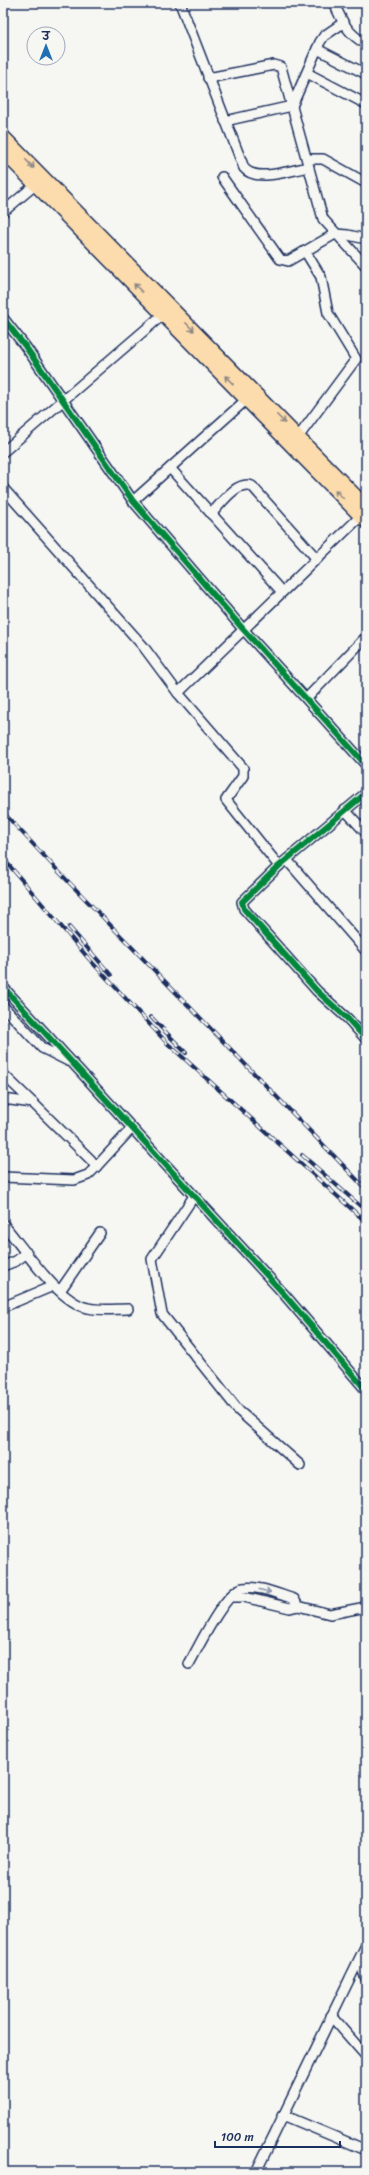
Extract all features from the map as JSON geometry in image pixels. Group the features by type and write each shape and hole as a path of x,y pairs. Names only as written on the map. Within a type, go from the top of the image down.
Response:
{"main road":[{"path":"3,136 167,310 247,399 365,514"},
{"path":"3,152 35,185 299,436 365,514"}],"street":[{"path":"180,3 208,78 244,168 248,173 262,176 323,159 366,183"},
{"path":"334,3 343,23 355,38 366,44"},
{"path":"292,106 324,36 343,23"},
{"path":"317,49 366,74"},
{"path":"208,78 278,66 283,72 323,219 335,234 349,246 366,266"},
{"path":"307,73 366,104"},
{"path":"225,120 292,106"},
{"path":"222,177 280,259 288,261 335,234 348,234 366,239"},
{"path":"3,212 35,185"},
{"path":"299,436 356,359 328,313 321,277 305,251"},
{"path":"3,452 167,310"},
{"path":"3,318 16,333 133,501 244,629 366,765"},
{"path":"133,501 247,399"},
{"path":"170,468 282,592"},
{"path":"211,514 240,485 247,484 252,486 317,559"},
{"path":"3,488 143,646 178,693 243,768 243,776 226,800 366,951"},
{"path":"178,693 365,514"},
{"path":"307,698 366,637"},
{"path":"366,792 283,863 244,899 242,905 317,991 348,1019 366,1039"},
{"path":"345,810 366,833"},
{"path":"3,987 283,1293 366,1390"},
{"path":"3,1006 42,1048 71,1062"},
{"path":"3,1074 91,1160 96,1167"},
{"path":"3,1099 32,1103"},
{"path":"3,1177 74,1180 88,1175 132,1128"},
{"path":"194,1196 152,1259 160,1310 239,1411 300,1465"},
{"path":"3,1224 57,1289 69,1299 88,1308 128,1309"},
{"path":"3,1307 57,1289 100,1233"},
{"path":"3,1266 21,1258 27,1253"},
{"path":"189,1664 230,1597 244,1597 290,1608 298,1606 330,1614 366,1607"},
{"path":"256,2172 366,1945"},
{"path":"359,1960 366,1979"},
{"path":"331,2016 366,2056"},
{"path":"283,2114 366,2150"}],"railway":[{"path":"3,812 60,873 366,1189"},
{"path":"3,858 89,959 167,1043 366,1222"},
{"path":"69,927 111,975"},
{"path":"151,1017 186,1053"},
{"path":"302,1155 366,1211"}],"cycle path":[{"path":"3,318 25,346 133,501 243,629 366,765"},
{"path":"366,793 279,866 242,902 244,909 317,991 348,1019 366,1039"},
{"path":"3,987 283,1293 366,1390"}]}
